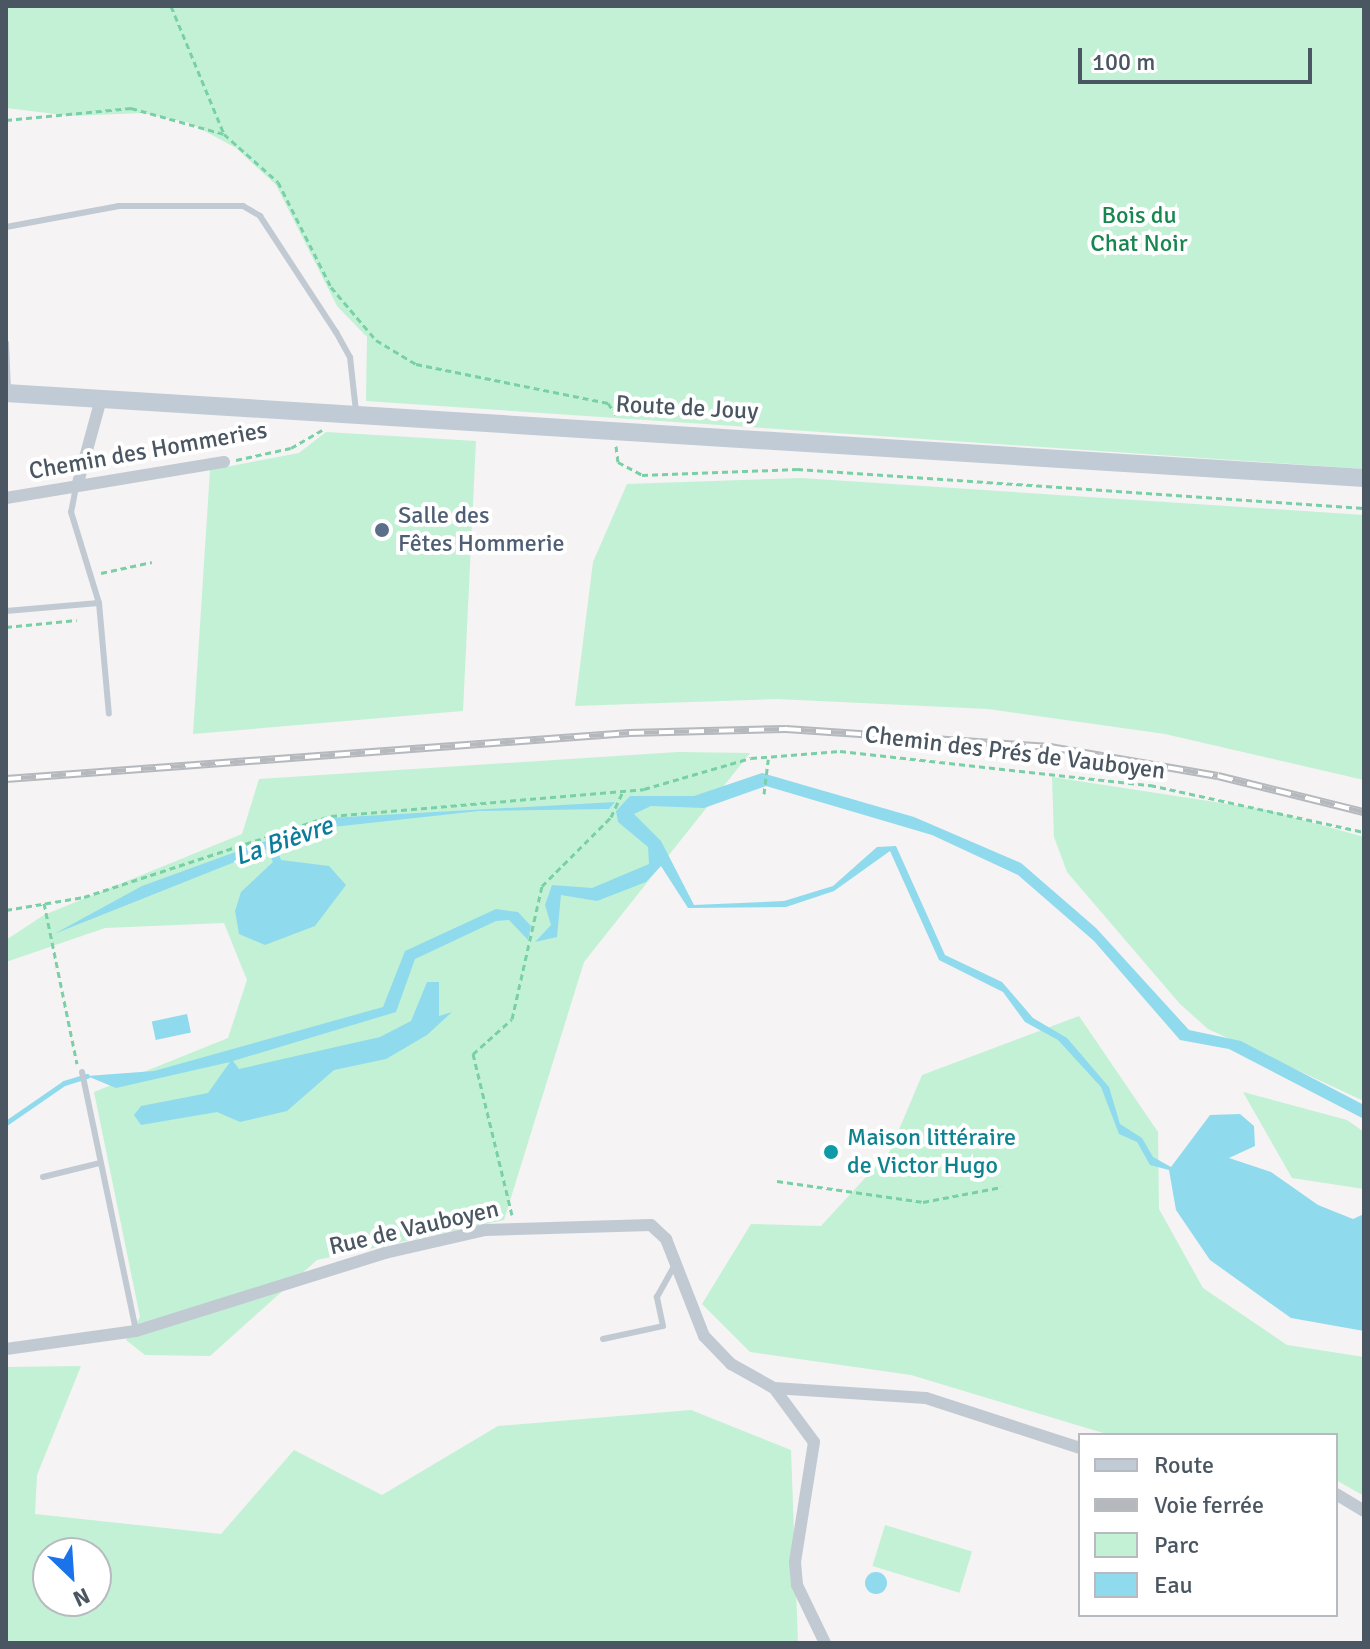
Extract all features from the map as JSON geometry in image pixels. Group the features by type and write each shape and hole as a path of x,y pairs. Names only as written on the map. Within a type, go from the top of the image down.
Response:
{"main road":[{"name":"Route de Jouy","path":"7,393 617,428 1364,478"}],"street":[{"path":"78,483 101,399"},
{"name":"Chemin des Hommeries","path":"6,498 78,483 224,462"},
{"name":"Rue de Vauboyen","path":"6,1349 136,1331 385,1253 516,1227 651,1225 666,1239 704,1336 731,1364 774,1388 926,1398 1078,1447"},
{"path":"774,1388 814,1442 795,1562 797,1585 825,1643"},
{"path":"1338,1495 1364,1511"}],"lane":[{"path":"6,227 119,206 243,206 260,216 350,357 356,415"},
{"path":"6,343 7,393"},
{"path":"78,483 71,512 99,603 109,714"},
{"path":"6,611 99,603"},
{"path":"83,1076 136,1331"},
{"path":"43,1177 100,1163"},
{"path":"603,1339 663,1326 657,1297 674,1266"}],"path":[{"path":"171,6 224,134 278,182 331,287 376,340 416,364 608,403"},
{"path":"6,120 131,108 224,134"},
{"name":"Chemin des Hommeries","path":"224,462 307,441 329,413"},
{"path":"617,428 618,462 642,475 797,469 1364,508"},
{"path":"91,575 152,562"},
{"path":"6,627 77,620"},
{"name":"Chemin des Prés de Vauboyen","path":"6,910 84,897 331,816 623,791 768,759 881,752 1065,773 1364,832"},
{"path":"764,794 768,759"},
{"path":"516,1227 473,1054 512,1019 542,886 611,817 623,791"},
{"path":"44,903 83,1076"},
{"path":"777,1181 923,1202 1002,1187"}],"green space":[{"name":"Bois du Chat Noir","path":"6,6 1364,6 1364,469 366,401 367,337 337,306 276,185 236,148 190,123 142,113 72,116 6,108"},
{"path":"326,432 476,441 463,711 193,734 210,470 299,453"},
{"path":"801,478 1364,515 1364,780 1165,734 988,709 777,699 575,706 593,562 627,484"},
{"path":"678,752 750,753 584,962 504,1220 317,1260 210,1356 145,1355 126,1340 140,1317 94,1092 228,1038 247,980 224,923 105,928 6,962 6,940 44,915 242,834 259,779"},
{"path":"1052,777 1267,810 1364,837 1364,1101 1208,1029 1180,1004 1067,872 1054,837"},
{"path":"1079,1016 1158,1132 1159,1209 1203,1288 1287,1345 1364,1357 1364,1496 1338,1481 1338,1433 1103,1433 911,1375 750,1352 702,1304 751,1224 821,1226 890,1151 922,1075"},
{"path":"1243,1092 1347,1120 1364,1132 1364,1189 1292,1178"},
{"path":"81,1366 37,1475 35,1514 221,1534 294,1450 382,1495 498,1426 691,1410 791,1450 798,1643 6,1643 6,1367"},
{"path":"885,1525 972,1552 959,1593 872,1566"}],"water":[{"path":"762,773 914,817 1021,863 1096,928 1189,1030 1241,1041 1364,1105 1364,1119 1229,1049 1180,1040 1094,941 1018,875 932,835 766,786 704,808 651,806 634,814 661,841 694,905 784,901 833,886 877,847 896,846 945,955 1002,982 1033,1018 1067,1038 1109,1087 1120,1124 1142,1138 1153,1157 1171,1167 1210,1115 1240,1114 1254,1126 1255,1146 1229,1158 1271,1172 1318,1205 1353,1219 1364,1214 1364,1331 1291,1318 1210,1260 1176,1210 1169,1170 1150,1165 1137,1142 1119,1134 1101,1087 1058,1040 1025,1022 1003,992 939,960 890,851 834,891 786,907 688,908 661,866 646,882 597,901 561,895 557,937 535,942 551,925 545,905 552,885 592,888 649,864 648,847 618,822 616,811 630,796 694,796"},
{"name":"La Bièvre","path":"615,802 609,809 479,811 333,827 276,846 281,860 329,866 346,885 315,926 265,945 239,934 235,911 241,892 273,862 267,849 54,934 142,886 329,818"},
{"path":"496,909 518,912 531,926 528,940 509,920 496,921 415,959 396,1012 233,1061 239,1069 380,1037 411,1021 427,982 439,982 439,1016 452,1012 427,1035 386,1059 334,1070 287,1111 240,1122 217,1112 141,1125 134,1115 141,1106 208,1093 230,1062 116,1088 87,1076 154,1071 383,1007 405,951"},
{"path":"187,1014 191,1033 156,1040 152,1021"},
{"path":"876,1572 884,1575 887,1583 884,1591 876,1594 868,1591 865,1583 868,1575"}],"waterway":[{"path":"6,1123 64,1083 87,1076"}],"railway":[{"path":"6,779 629,733 786,729 1050,747 1218,776 1364,812"}],"place":[{"name":"Salle des Fêtes Hommerie","path":"382,530"},
{"name":"Maison littéraire de Victor Hugo","path":"831,1152"}]}
